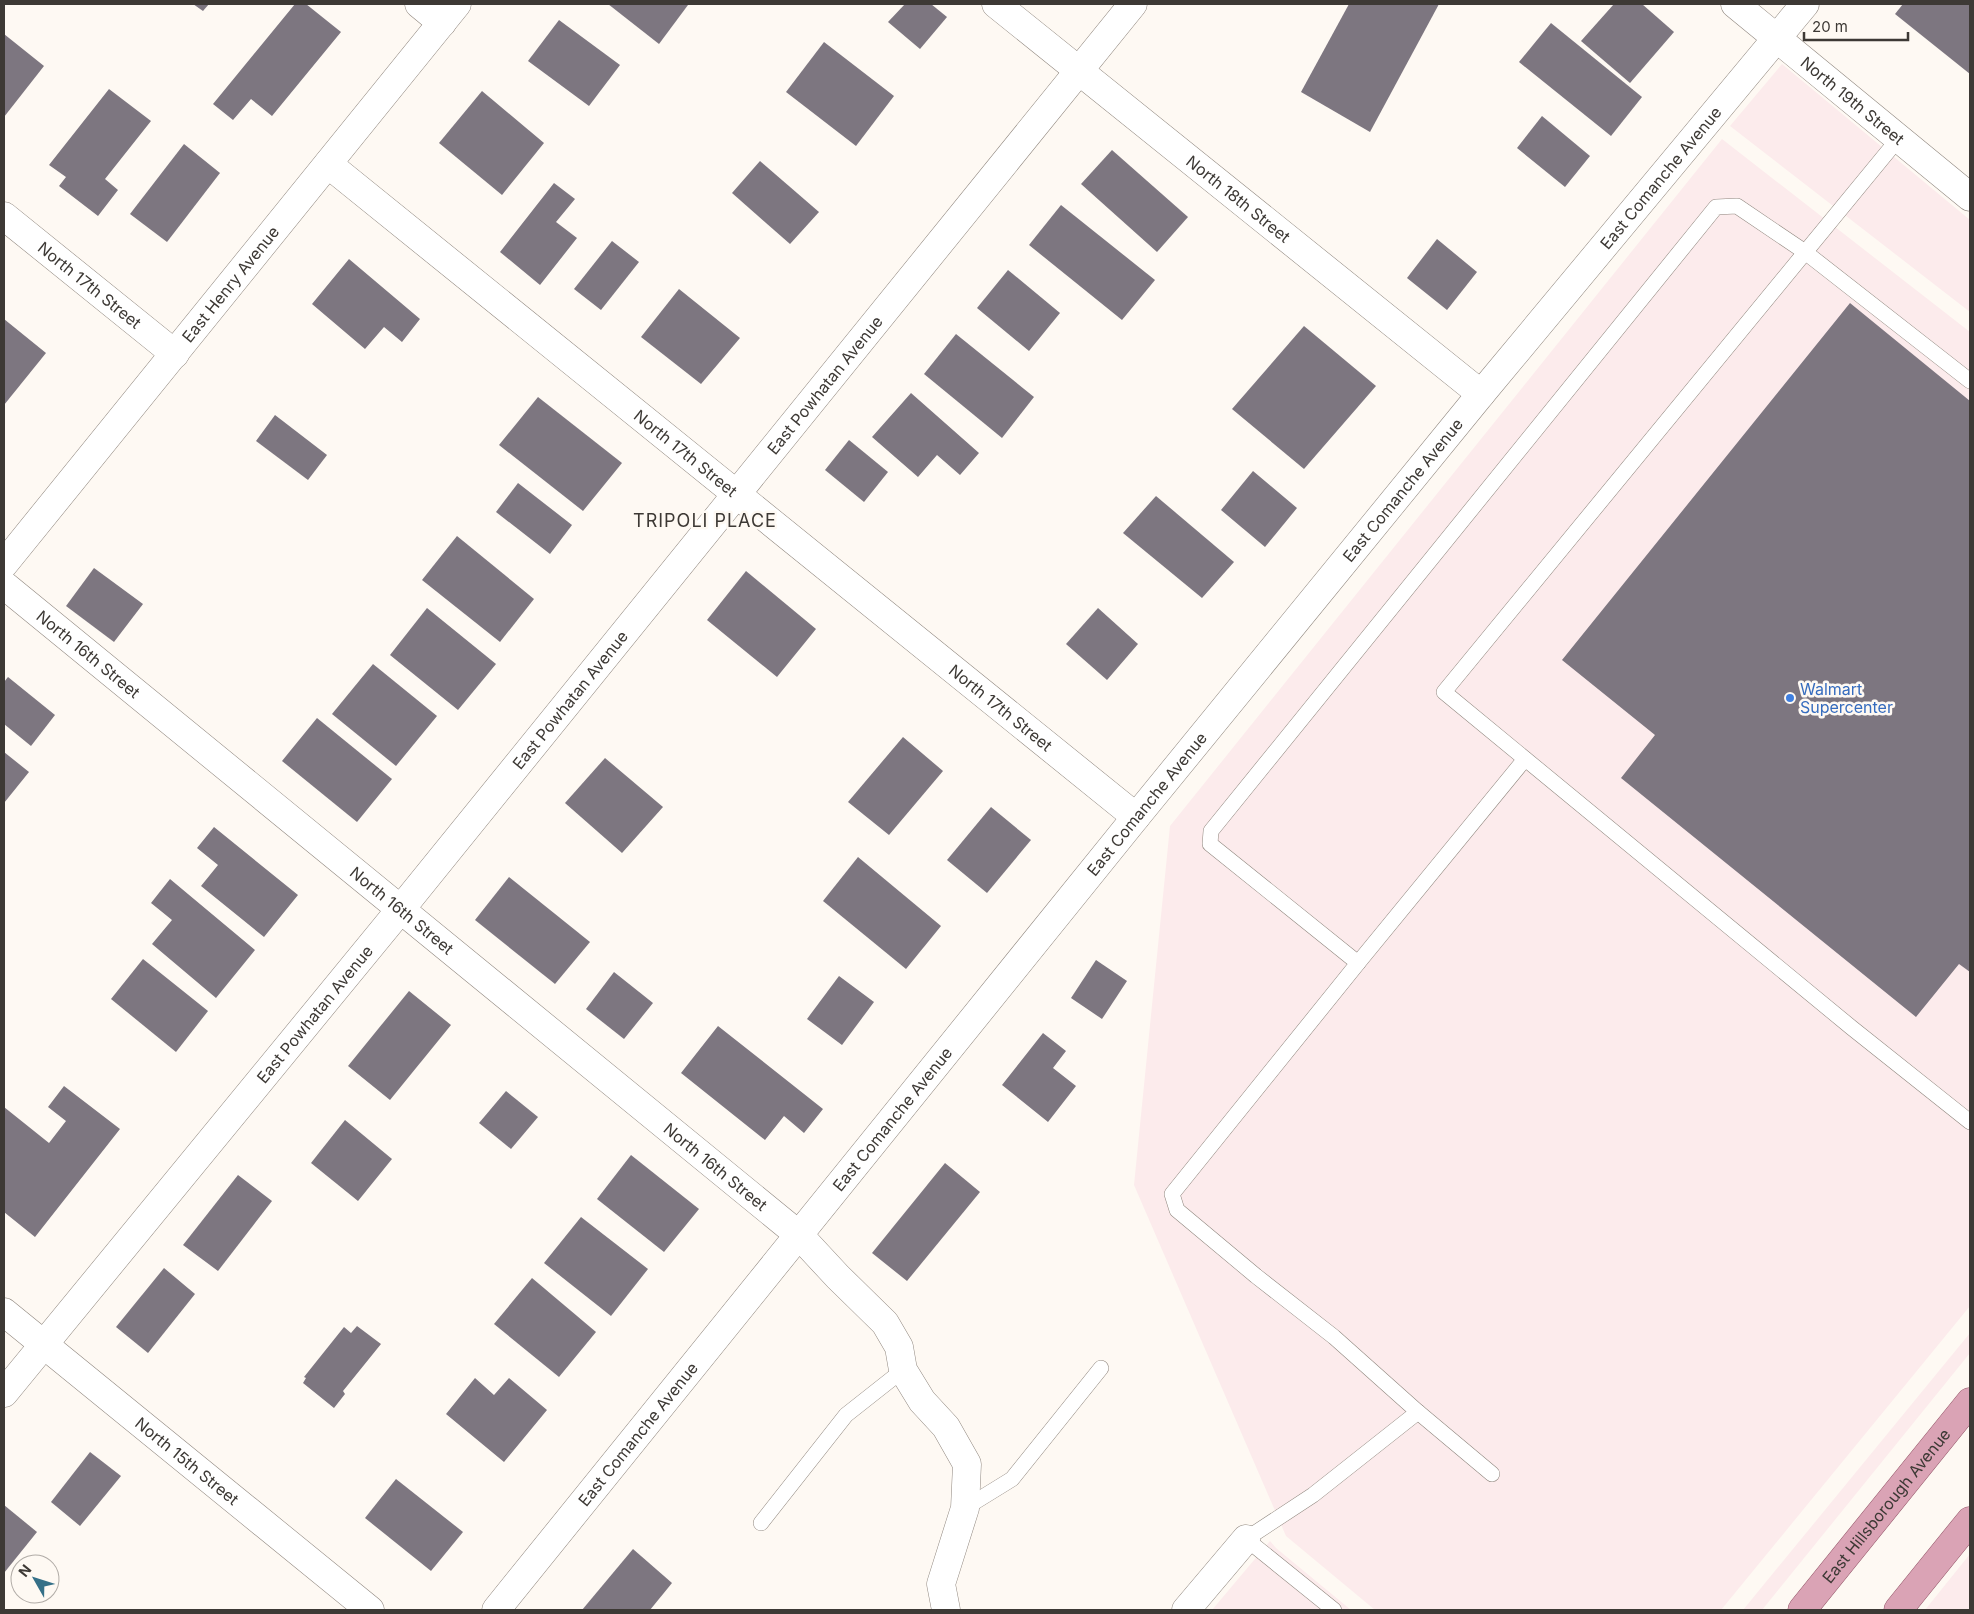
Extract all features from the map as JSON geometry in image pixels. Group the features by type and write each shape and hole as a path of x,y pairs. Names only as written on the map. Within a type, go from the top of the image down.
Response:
{"main road":[{"name":"East Hillsborough Avenue","path":"1802,1610 1970,1402"},
{"path":"1898,1610 1969,1527"}],"street":[{"path":"419,4 450,13"},
{"name":"North 18th Street","path":"996,4 1481,394"},
{"name":"East Powhatan Avenue","path":"4,1393 400,910 1133,4"},
{"name":"North 19th Street","path":"1735,4 1970,197"},
{"name":"East Comanche Avenue","path":"496,1610 1481,394 1805,4"},
{"name":"East Henry Avenue","path":"4,564 450,13"},
{"name":"North 17th Street","path":"328,164 738,493 1136,818"},
{"name":"North 17th Street","path":"4,216 175,354"},
{"name":"North 16th Street","path":"4,585 799,1235 885,1323 899,1347 903,1370"},
{"name":"North 15th Street","path":"4,1312 370,1610"},
{"path":"903,1370 922,1401 946,1426 968,1464 965,1508 941,1584 946,1610"},
{"path":"1186,1610 1246,1539"}],"lane":[{"path":"1899,138 1444,692 1852,1028 1970,1122"},
{"path":"1358,963 1210,844 1212,831 1716,207 1737,206 1805,252 1970,381"},
{"path":"1492,1474 1418,1412 1334,1337 1256,1276 1177,1210 1172,1194 1525,759"},
{"path":"965,1508 1012,1479 1101,1368"},
{"path":"761,1523 846,1415 903,1370"},
{"path":"1334,1610 1246,1539 1313,1495 1418,1412"}],"shaded area":[{"path":"1782,64 1970,220 1970,312 1730,126"},
{"path":"1722,139 1970,332 1970,1306 1721,1610 1375,1610 1286,1536 1134,1185 1170,826"},
{"path":"1970,1333 1970,1353 1762,1610 1743,1610"},
{"path":"1270,1541 1276,1548 1351,1610 1212,1610"},
{"path":"1970,1554 1970,1610 1925,1610"}],"building":[{"path":"193,4 209,4 203,11"},
{"path":"295,4 306,4 341,32 272,116 251,99 233,120 213,104"},
{"path":"608,4 687,4 688,5 659,44"},
{"path":"905,4 931,4 947,17 920,49 888,22"},
{"path":"1349,4 1439,4 1370,132 1301,92"},
{"path":"1614,4 1642,4 1674,32 1630,83 1581,41"},
{"path":"1903,4 1970,4 1970,74 1895,14"},
{"path":"559,20 620,65 589,106 528,61"},
{"path":"1551,23 1642,97 1611,136 1519,62"},
{"path":"4,34 44,66 4,117"},
{"path":"824,42 894,96 856,146 786,92"},
{"path":"109,89 151,121 105,179 118,190 98,216 59,186 66,177 49,165"},
{"path":"482,91 544,143 502,195 439,143"},
{"path":"1542,116 1590,156 1565,187 1517,148"},
{"path":"184,144 220,173 167,242 130,214"},
{"path":"1112,150 1188,217 1157,252 1081,184"},
{"path":"760,161 819,212 790,244 732,193"},
{"path":"554,183 575,199 556,222 577,238 540,285 500,252"},
{"path":"1061,205 1155,280 1122,320 1029,245"},
{"path":"1437,239 1477,272 1447,310 1407,278"},
{"path":"612,241 639,262 601,310 574,289"},
{"path":"349,259 420,319 402,342 384,327 365,349 312,304"},
{"path":"1008,270 1060,313 1029,351 977,308"},
{"path":"679,289 740,338 701,384 641,337"},
{"name":"Walmart Supercenter","path":"1850,303 1970,401 1970,972 1959,964 1916,1017 1621,778 1655,735 1562,660"},
{"path":"4,319 46,353 4,405"},
{"path":"1304,326 1376,386 1304,469 1232,409"},
{"path":"956,334 1034,397 1002,438 924,374"},
{"path":"911,393 979,453 960,475 937,455 918,477 872,437"},
{"path":"538,397 622,463 583,511 499,445"},
{"path":"275,415 327,455 308,480 256,441"},
{"path":"849,440 888,472 864,502 825,470"},
{"path":"1253,471 1297,508 1265,547 1221,510"},
{"path":"518,483 572,525 550,554 496,512"},
{"path":"1156,496 1234,562 1202,598 1123,533"},
{"path":"457,536 534,599 500,642 422,580"},
{"path":"94,568 143,604 114,642 66,606"},
{"path":"746,571 816,629 777,677 707,620"},
{"path":"427,608 496,664 458,710 390,655"},
{"path":"1098,608 1138,644 1107,680 1066,644"},
{"path":"373,664 437,716 396,766 332,714"},
{"path":"8,677 55,715 31,746 4,724 4,682"},
{"path":"317,718 392,779 357,822 282,761"},
{"path":"903,737 943,771 889,835 848,802"},
{"path":"4,752 29,772 4,803"},
{"path":"605,758 663,807 622,853 565,803"},
{"path":"991,807 1031,840 987,893 947,860"},
{"path":"214,827 298,895 264,937 201,886 218,865 197,848"},
{"path":"858,857 941,926 906,969 823,901"},
{"path":"509,877 590,942 555,984 475,920"},
{"path":"170,879 255,950 216,998 152,944 172,920 151,903"},
{"path":"143,959 208,1011 176,1052 111,999"},
{"path":"1096,960 1127,981 1102,1019 1071,998"},
{"path":"614,972 653,1003 624,1039 586,1009"},
{"path":"839,976 874,1002 842,1045 807,1019"},
{"path":"409,991 451,1025 390,1100 348,1066"},
{"path":"718,1026 823,1109 804,1133 784,1116 765,1140 681,1073"},
{"path":"1043,1033 1066,1051 1053,1068 1076,1086 1048,1122 1002,1085"},
{"path":"64,1086 120,1129 35,1237 4,1212 4,1107 49,1143 66,1121 48,1107"},
{"path":"506,1091 538,1117 511,1149 479,1123"},
{"path":"345,1120 392,1159 358,1201 311,1163"},
{"path":"631,1155 699,1209 664,1252 597,1199"},
{"path":"945,1163 980,1192 907,1281 872,1253"},
{"path":"238,1175 272,1201 218,1271 183,1245"},
{"path":"581,1217 648,1269 611,1316 544,1263"},
{"path":"164,1268 195,1294 148,1353 116,1327"},
{"path":"532,1278 596,1332 559,1377 494,1324"},
{"path":"357,1326 381,1344 343,1391 345,1394 334,1408 303,1383 306,1378 304,1377 344,1327 351,1333"},
{"path":"475,1378 494,1395 509,1378 547,1410 504,1462 446,1414"},
{"path":"90,1452 121,1476 80,1526 51,1502"},
{"path":"396,1479 463,1532 431,1571 365,1518"},
{"path":"4,1505 37,1532 19,1554 10,1554 10,1566 4,1573"},
{"path":"633,1549 672,1583 650,1610 582,1610"}],"place":[{"name":"Walmart Supercenter","path":"1790,698"}],"district":[{"name":"TRIPOLI PLACE","path":"705,521"}]}
